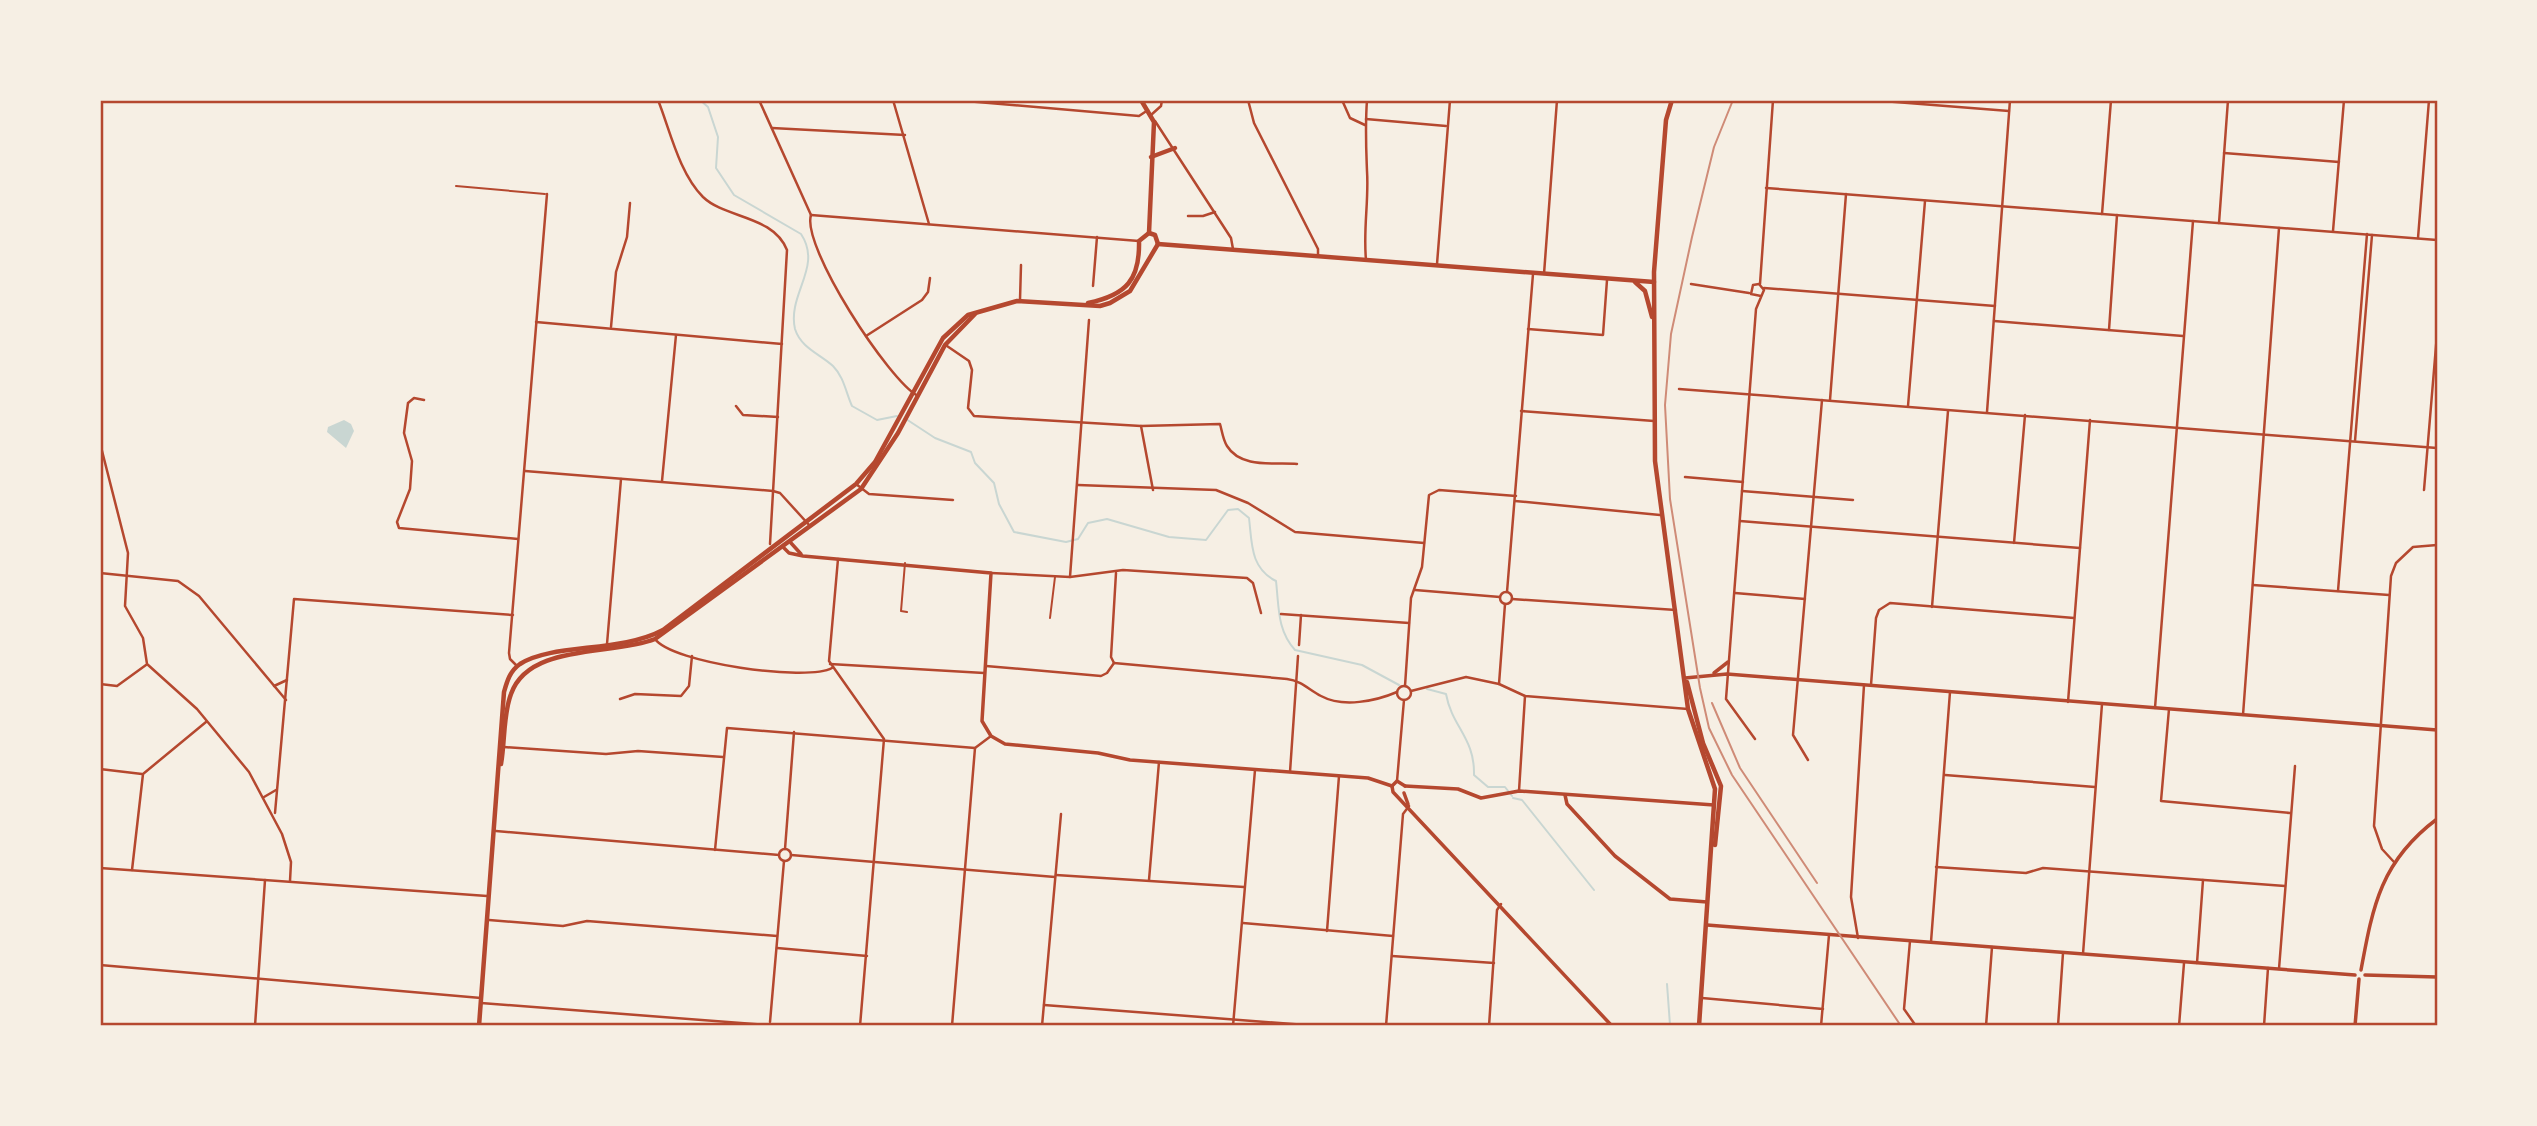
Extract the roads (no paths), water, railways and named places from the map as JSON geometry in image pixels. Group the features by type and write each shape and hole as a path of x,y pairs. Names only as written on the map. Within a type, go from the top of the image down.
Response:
{"main road":[{"path":"1081,304 1114,296 1123,290 1139,266 1139,241 1149,233 1152,117 1141,100"},
{"path":"1672,100 1666,120 1654,282 1654,421 1660,515 1676,611 1688,709 1714,782 1712,860 1699,1026"},
{"path":"1151,157 1175,148"},
{"path":"1149,233 1154,235 1158,244"},
{"path":"1158,244 1654,282"},
{"path":"517,666 655,639 812,528 861,489 896,432 943,343 980,311 1020,301 1110,303 1130,291 1158,244"},
{"path":"1140,249 1151,253"},
{"path":"1629,280 1645,291 1654,324"},
{"path":"479,1026 506,681 517,666 540,657 608,649 663,630 856,484 896,432"},
{"path":"787,538 791,543"},
{"path":"780,543 784,548"},
{"path":"515,685 538,663"},
{"path":"499,779 509,701 515,685 517,666"},
{"path":"1685,678 1703,743 1721,786 1719,822 1712,860"}],"street":[{"path":"658,100 690,180 701,195 710,203 740,214 776,235 785,245 788,256 770,544"},
{"path":"759,100 811,215 811,237 823,266 866,336 915,394"},
{"path":"893,100 929,224"},
{"path":"954,100 1139,116 1148,110"},
{"path":"1162,100 1161,106 1152,117 1175,148 1231,238 1233,250"},
{"path":"1248,100 1254,123 1318,249 1317,257"},
{"path":"1342,100 1350,118 1365,125"},
{"path":"1366,260 1367,100"},
{"path":"1437,265 1450,100"},
{"path":"1544,274 1557,100"},
{"path":"1755,739 1726,699 1756,309 1761,296 1759,273 1773,100"},
{"path":"1870,100 2009,111"},
{"path":"1987,412 2010,100"},
{"path":"2102,214 2111,100"},
{"path":"2219,223 2228,100"},
{"path":"2333,231 2344,100"},
{"path":"2418,238 2429,100"},
{"path":"1366,119 1448,126"},
{"path":"772,128 905,135"},
{"path":"2224,153 2340,162"},
{"path":"1766,188 2437,240"},
{"path":"517,666 509,657 547,194"},
{"path":"1830,401 1846,194"},
{"path":"1908,407 1925,200"},
{"path":"611,328 616,272 627,237 631,203"},
{"path":"1188,216 1203,216 1215,212"},
{"path":"811,215 1139,241"},
{"path":"2109,330 2117,215"},
{"path":"2155,708 2193,221"},
{"path":"2243,715 2279,228"},
{"path":"2338,591 2370,234"},
{"path":"1093,286 1097,237"},
{"path":"1020,301 1021,265"},
{"path":"1512,599 1507,592 1533,273"},
{"path":"866,336 922,300 929,287 930,278"},
{"path":"1528,329 1602,335 1608,279"},
{"path":"1691,284 1740,290 1761,296"},
{"path":"929,287 937,287"},
{"path":"1751,287 1756,309"},
{"path":"1740,290 1760,287 1995,306"},
{"path":"1070,577 1089,320"},
{"path":"1994,321 2183,336"},
{"path":"536,322 782,344"},
{"path":"662,481 676,334"},
{"path":"2424,490 2437,334"},
{"path":"943,343 970,361 970,415 1140,426 1220,424 1226,446 1241,457 1263,464 1297,464"},
{"path":"1679,390 2437,448"},
{"path":"424,400 414,398 408,403 404,433 412,461 410,489 397,522 399,528 518,539"},
{"path":"1808,760 1793,736 1822,400"},
{"path":"736,406 743,415 778,417"},
{"path":"1932,607 1948,410"},
{"path":"1521,411 1654,421"},
{"path":"2014,543 2025,415"},
{"path":"2068,702 2090,420"},
{"path":"1140,426 1153,490"},
{"path":"100,443 128,554 125,606 143,638 147,664 207,721 242,762 274,814 291,862 290,881"},
{"path":"524,471 773,491 780,493 812,528"},
{"path":"1685,477 1743,482"},
{"path":"608,649 621,478"},
{"path":"856,484 869,495 953,500"},
{"path":"1078,485 1153,490 1216,490 1248,503 1295,532 1424,542"},
{"path":"1114,663 1297,680 1334,701 1380,699 1397,692 1405,686 1409,622 1422,567 1426,502 1432,492 1516,496"},
{"path":"1742,492 1853,500"},
{"path":"1515,501 1660,515"},
{"path":"1740,521 2080,548"},
{"path":"791,543 803,556"},
{"path":"2394,862 2382,849 2374,826 2392,576 2403,554 2413,547 2437,545"},
{"path":"784,548 789,553 803,556 905,563 992,574 1070,577 1123,570 1250,578 1261,613"},
{"path":"838,558 831,666 884,739 860,1026"},
{"path":"100,573 178,581 200,596 286,700"},
{"path":"1114,663 1111,657 1116,573"},
{"path":"992,574 982,721 991,736 1005,744 1159,762 1368,778 1392,786"},
{"path":"2253,585 2390,595"},
{"path":"1415,590 1500,597 1507,592"},
{"path":"1735,593 1805,599"},
{"path":"1499,684 1505,604 1500,597"},
{"path":"274,814 294,599 513,615"},
{"path":"1505,604 1512,599 1676,611"},
{"path":"1871,685 1879,610 1890,603 2074,618"},
{"path":"1281,614 1409,622"},
{"path":"1298,645 1301,615"},
{"path":"655,639 666,648 732,667 817,673 831,666 985,674"},
{"path":"620,699 635,694 685,694 689,686 692,656"},
{"path":"1290,772 1298,656"},
{"path":"1713,674 1728,662"},
{"path":"986,666 1101,676 1107,673 1114,663"},
{"path":"100,684 117,685 147,664"},
{"path":"1685,678 1727,674 2437,730"},
{"path":"1411,691 1466,677 1499,684 1525,696 1688,709"},
{"path":"274,686 288,680"},
{"path":"1858,938 1851,897 1864,685"},
{"path":"1405,686 1411,691"},
{"path":"1404,700 1410,696 1411,691"},
{"path":"1392,786 1397,781 1404,700 1397,692"},
{"path":"1931,942 1950,692"},
{"path":"1516,791 1525,696"},
{"path":"2082,954 2102,704"},
{"path":"2169,709 2161,801 2290,813"},
{"path":"132,870 143,774 207,721"},
{"path":"715,850 726,728 975,748 991,736"},
{"path":"779,855 785,849 794,732"},
{"path":"504,747 606,754 638,751 723,758"},
{"path":"952,1026 975,748"},
{"path":"1149,880 1159,762"},
{"path":"2279,969 2295,766"},
{"path":"100,769 143,774"},
{"path":"1233,1026 1255,769"},
{"path":"1943,775 2095,787"},
{"path":"1327,931 1339,776"},
{"path":"1397,781 1405,786 1458,789 1481,798 1516,791 1714,805"},
{"path":"1392,786 1393,792 1501,904 1612,1026"},
{"path":"1405,786 1404,793 1409,806"},
{"path":"264,797 278,789"},
{"path":"1398,795 1404,793"},
{"path":"1565,795 1567,804 1605,847 1670,899 1708,902"},
{"path":"1386,1026 1403,814 1409,806"},
{"path":"1042,1026 1061,814"},
{"path":"2355,1026 2357,977 2361,970 2376,899 2394,862 2409,843 2437,819"},
{"path":"496,831 779,855 784,861"},
{"path":"785,849 791,855 875,863 1245,887"},
{"path":"100,965 766,1026 770,1022 784,861 791,855"},
{"path":"1937,867 2017,873 2043,868 2285,886"},
{"path":"100,868 491,897"},
{"path":"255,1026 265,880"},
{"path":"2197,963 2203,880"},
{"path":"1489,1026 1497,910 1501,904"},
{"path":"489,920 563,926 587,921 777,936"},
{"path":"1242,923 1393,936"},
{"path":"1707,925 2357,977 2437,977"},
{"path":"1821,1026 1829,935"},
{"path":"1910,941 1904,1009 1916,1026"},
{"path":"1986,1026 1992,947"},
{"path":"777,948 867,956"},
{"path":"2058,1026 2063,952"},
{"path":"1392,956 1494,963"},
{"path":"2179,1026 2184,962"},
{"path":"2264,1026 2268,968"},
{"path":"2361,970 2365,975"},
{"path":"1702,998 1822,1009"},
{"path":"1044,1005 1320,1026"},
{"path":"770,1022 774,1026"}],"lane":[{"path":"456,187 547,194"},
{"path":"905,563 901,611 907,612"},
{"path":"1051,618 1055,575"}],"waterway":[{"path":"700,100 708,107 718,137 716,168 734,195 801,234 807,246 807,269 794,316 798,336 806,346 837,370 852,406 877,420 897,416"},
{"path":"906,419 935,438 971,452 975,463 994,483 999,504 1014,532 1066,542 1078,539 1088,523 1107,519 1169,537 1206,540 1228,510 1238,509 1249,518 1257,562 1267,576 1276,581 1282,626 1295,650 1362,665 1399,685"},
{"path":"1427,689 1446,694 1471,751 1474,775 1488,787 1505,787 1512,796"},
{"path":"1513,798 1522,800 1594,890"},
{"path":"1667,984 1670,1025"}],"railway":[{"path":"1733,100 1714,147 1692,237 1671,334 1665,405 1670,499 1700,688 1709,728 1732,775 1901,1026"},
{"path":"1712,703 1740,768 1817,883"}]}
